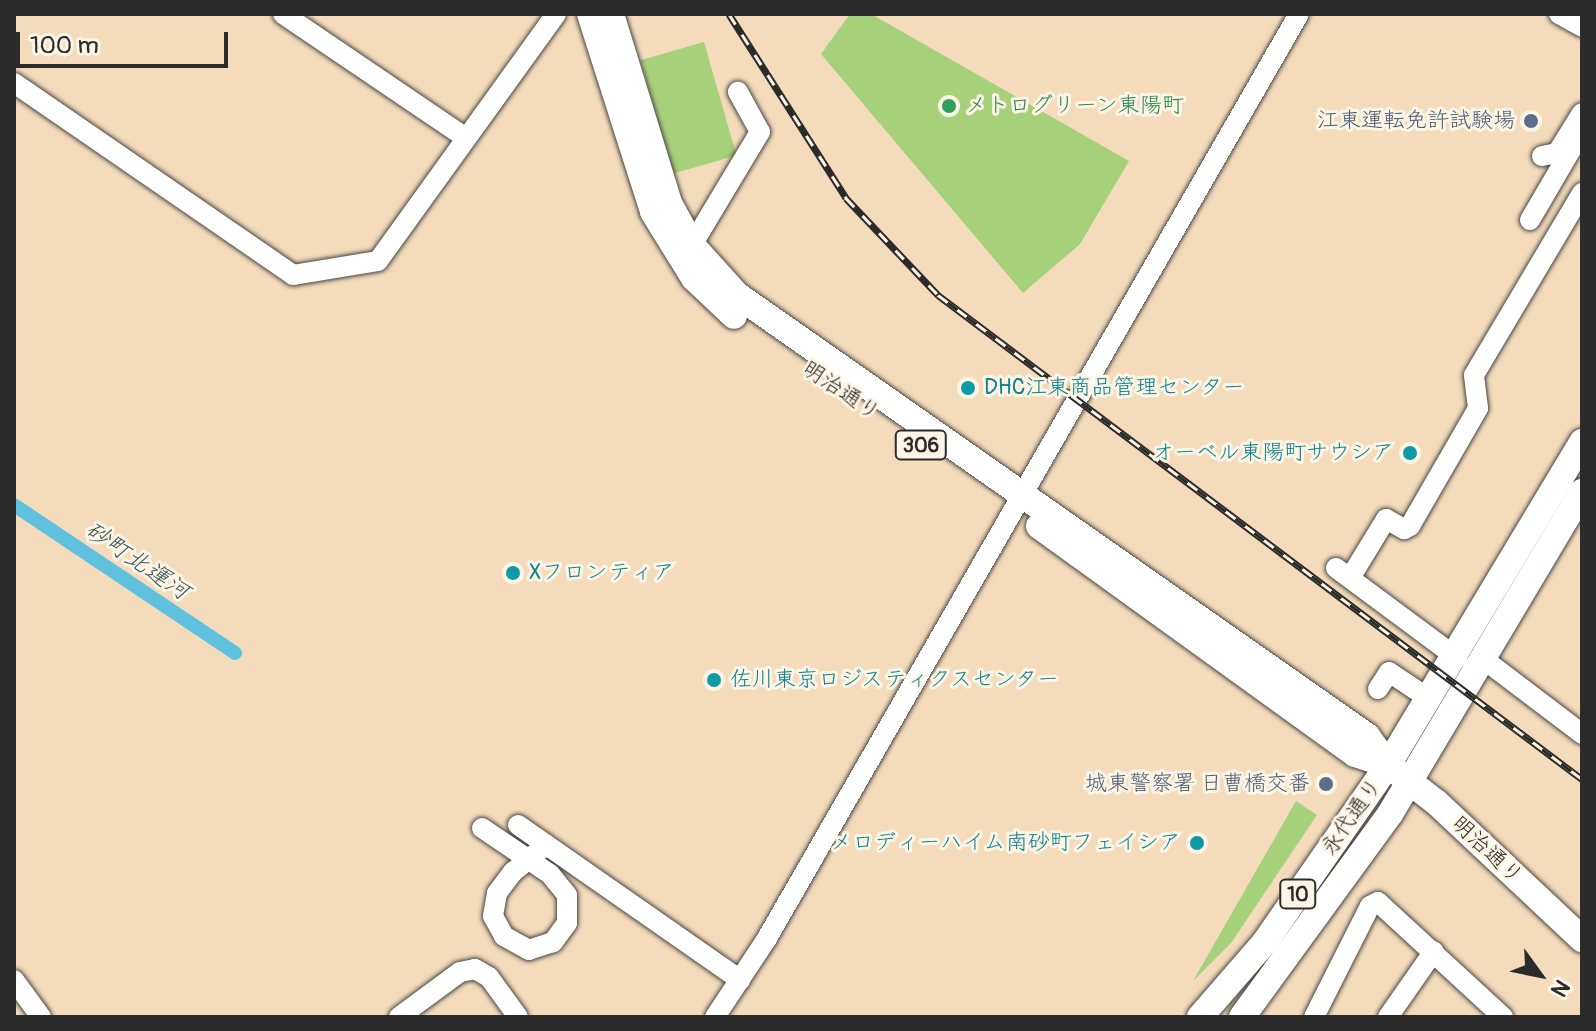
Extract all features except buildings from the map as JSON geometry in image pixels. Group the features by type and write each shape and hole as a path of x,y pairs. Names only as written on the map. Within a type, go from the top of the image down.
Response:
{"main road":[{"name":"明治通り","path":"590,14 653,212 694,278 743,324 1020,501"},
{"name":"明治通り","path":"611,14 657,174 692,245 754,309 1020,501 1355,754 1388,765 1582,939"},
{"name":"10","path":"1435,694 1582,442"},
{"name":"永代通り","path":"1242,1017 1410,782 1475,678 1582,492"},
{"name":"永代通り","path":"1200,1017 1265,942 1435,694"}],"street":[{"path":"283,14 465,137"},
{"path":"14,83 293,275 378,261 556,14"},
{"path":"715,1017 740,980 1020,501 1299,14"},
{"path":"1559,14 1582,27"},
{"path":"692,245 760,132 738,92"},
{"path":"1542,156 1557,153 1582,113"},
{"path":"1530,220 1582,131"},
{"path":"1457,658 1343,573 1386,519 1404,529 1410,526 1478,408 1469,367 1524,276 1582,193"},
{"path":"1378,689 1389,672 1435,694"},
{"path":"1475,678 1582,734"},
{"path":"518,825 740,980"},
{"path":"482,828 528,859 539,866 550,874 567,895 567,923 553,942 529,950 504,936 493,916 495,905 513,872 524,863 535,854 546,845"},
{"path":"1314,1017 1370,906 1378,902 1387,907 1502,1017"},
{"path":"1388,1017 1434,951"},
{"path":"399,1017 460,972 475,969 489,977 518,1017"},
{"path":"14,980 41,1017"}],"green space":[{"name":"メトログリーン東陽町","path":"850,14 871,14 1129,161 1080,244 1023,293 821,54"},
{"path":"704,42 737,155 673,174 641,60"},
{"path":"1296,801 1317,815 1231,943 1193,981"}],"waterway":[{"name":"砂町北運河","path":"14,505 235,653"}],"railway":[{"path":"729,14 846,198 938,295 1582,779"}],"place":[{"name":"メトログリーン東陽町","path":"949,106"},
{"name":"江東運転免許試験場","path":"1531,121"},
{"name":"DHC江東商品管理センター","path":"968,388"},
{"name":"オーベル東陽町サウシア","path":"1410,453"},
{"name":"Xフロンティア","path":"513,573"},
{"name":"佐川東京ロジスティクスセンター","path":"714,680"},
{"name":"城東警察署 日曹橋交番","path":"1326,784"},
{"name":"メロディーハイム南砂町フェイシア","path":"1197,843"}]}
